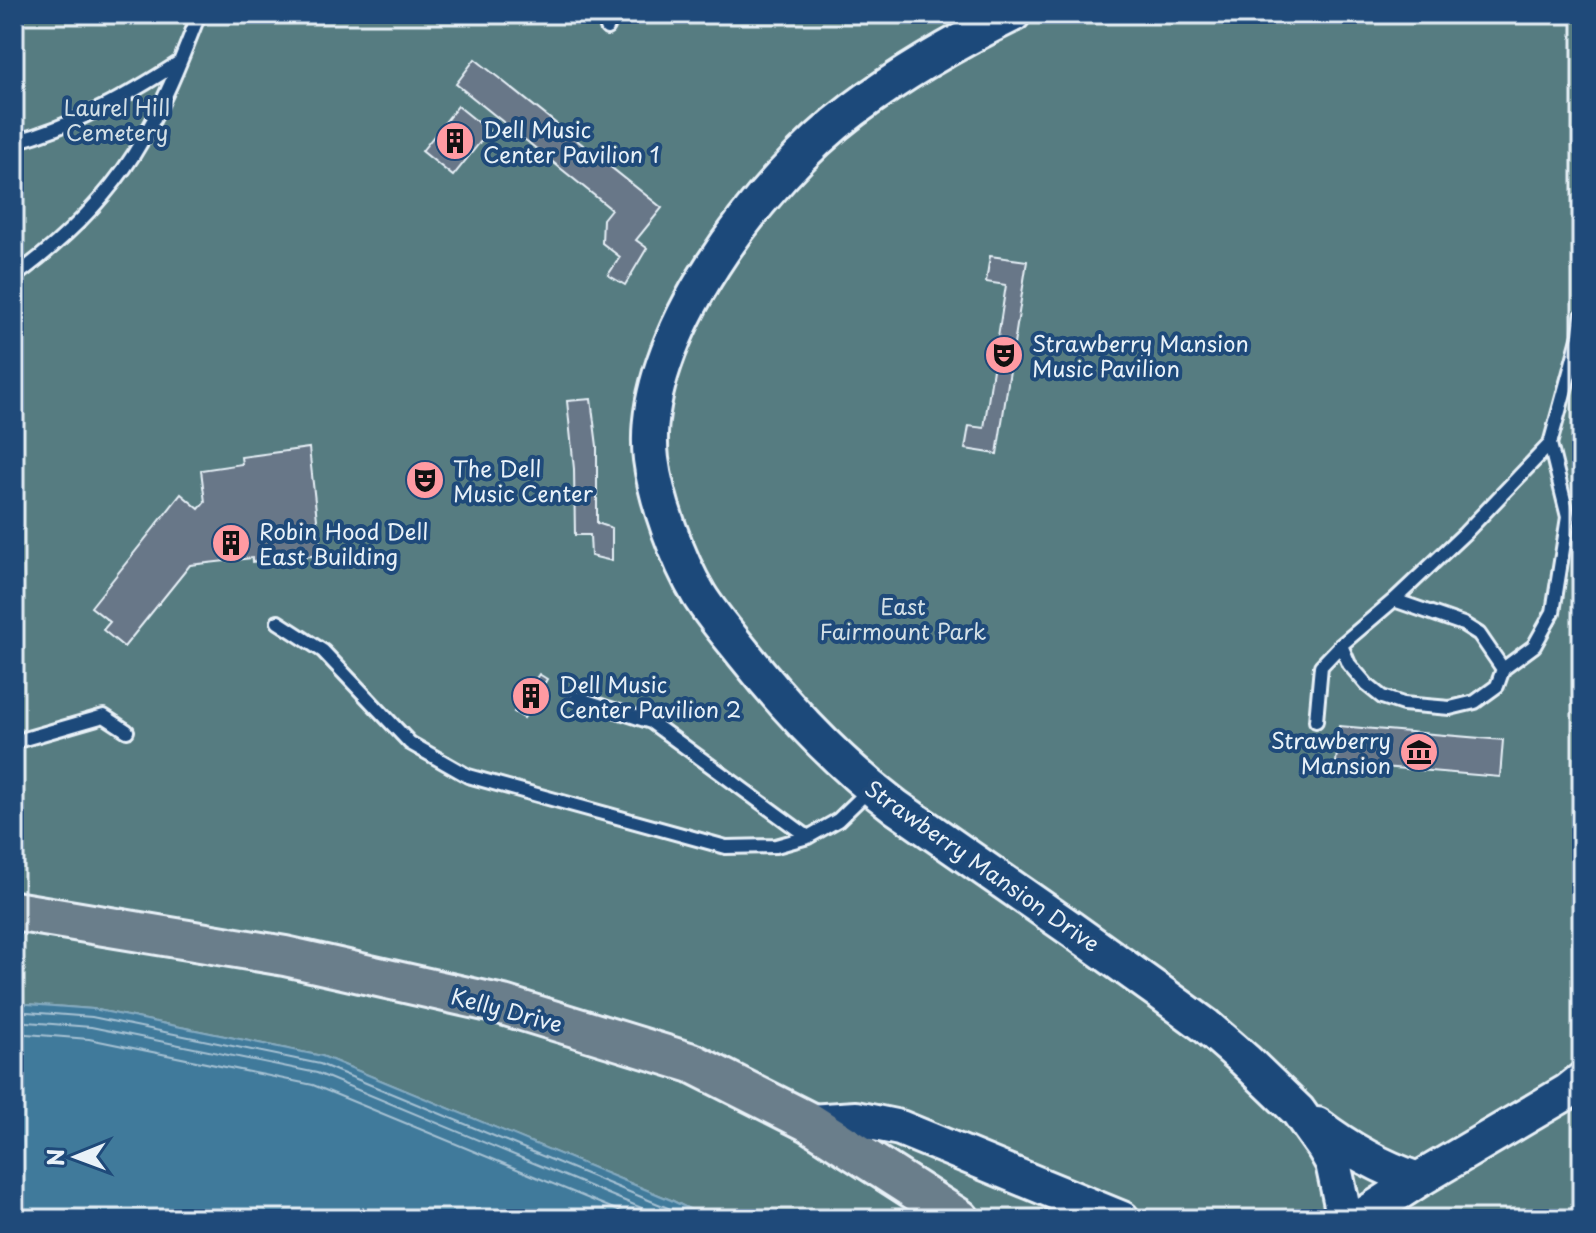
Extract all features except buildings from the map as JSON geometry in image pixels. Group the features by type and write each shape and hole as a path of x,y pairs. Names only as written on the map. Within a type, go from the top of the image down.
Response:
{"main road":[{"name":"Strawberry Mansion Drive","path":"1013,14 920,65 869,98 824,134 760,201 706,275 677,331 663,368 653,405 650,432 655,481 676,547 699,595 802,723 871,788 1206,1026 1298,1111 1333,1163 1345,1219"},
{"name":"Kelly Drive","path":"14,911 285,956 503,1005 692,1063 809,1122 960,1219"},
{"path":"1358,1219 1582,1080"},
{"path":"1298,1111 1337,1141 1370,1160 1418,1180"},
{"path":"809,1122 856,1119 900,1128 1122,1219"}],"lane":[{"path":"14,277 47,251 96,203 133,155 154,116 199,14"},
{"path":"607,28 615,14"},
{"path":"14,142 89,115 130,94 178,63"},
{"path":"1316,721 1321,666 1465,533 1550,444 1580,335 1582,316"},
{"path":"1341,645 1349,664 1367,685 1382,697 1403,704 1450,708 1475,702 1497,686 1503,669 1534,646 1553,612 1568,517 1550,444"},
{"path":"1394,600 1455,621 1479,634 1503,669"},
{"path":"278,622 323,651 410,743 468,776 726,847 776,846 808,837 838,820 871,788"},
{"path":"577,698 651,722 808,837"},
{"path":"14,742 104,716 127,731"}],"green space":[{"name":"East Fairmount Park","path":"14,14 1582,14 1582,1219 709,1219 671,1200 322,1056 93,1009 14,1003"}],"water":[{"path":"14,1003 93,1009 322,1056 671,1200 709,1219 14,1219"}],"place":[{"name":"Dell Music Center Pavilion 1","path":"455,141"},
{"name":"Strawberry Mansion Music Pavilion","path":"1004,355"},
{"name":"The Dell Music Center","path":"425,480"},
{"name":"Robin Hood Dell East Building","path":"231,543"},
{"name":"Dell Music Center Pavilion 2","path":"531,696"},
{"name":"Strawberry Mansion","path":"1419,752"}],"park label":[{"name":"Laurel Hill Cemetery","path":"117,118"}]}
